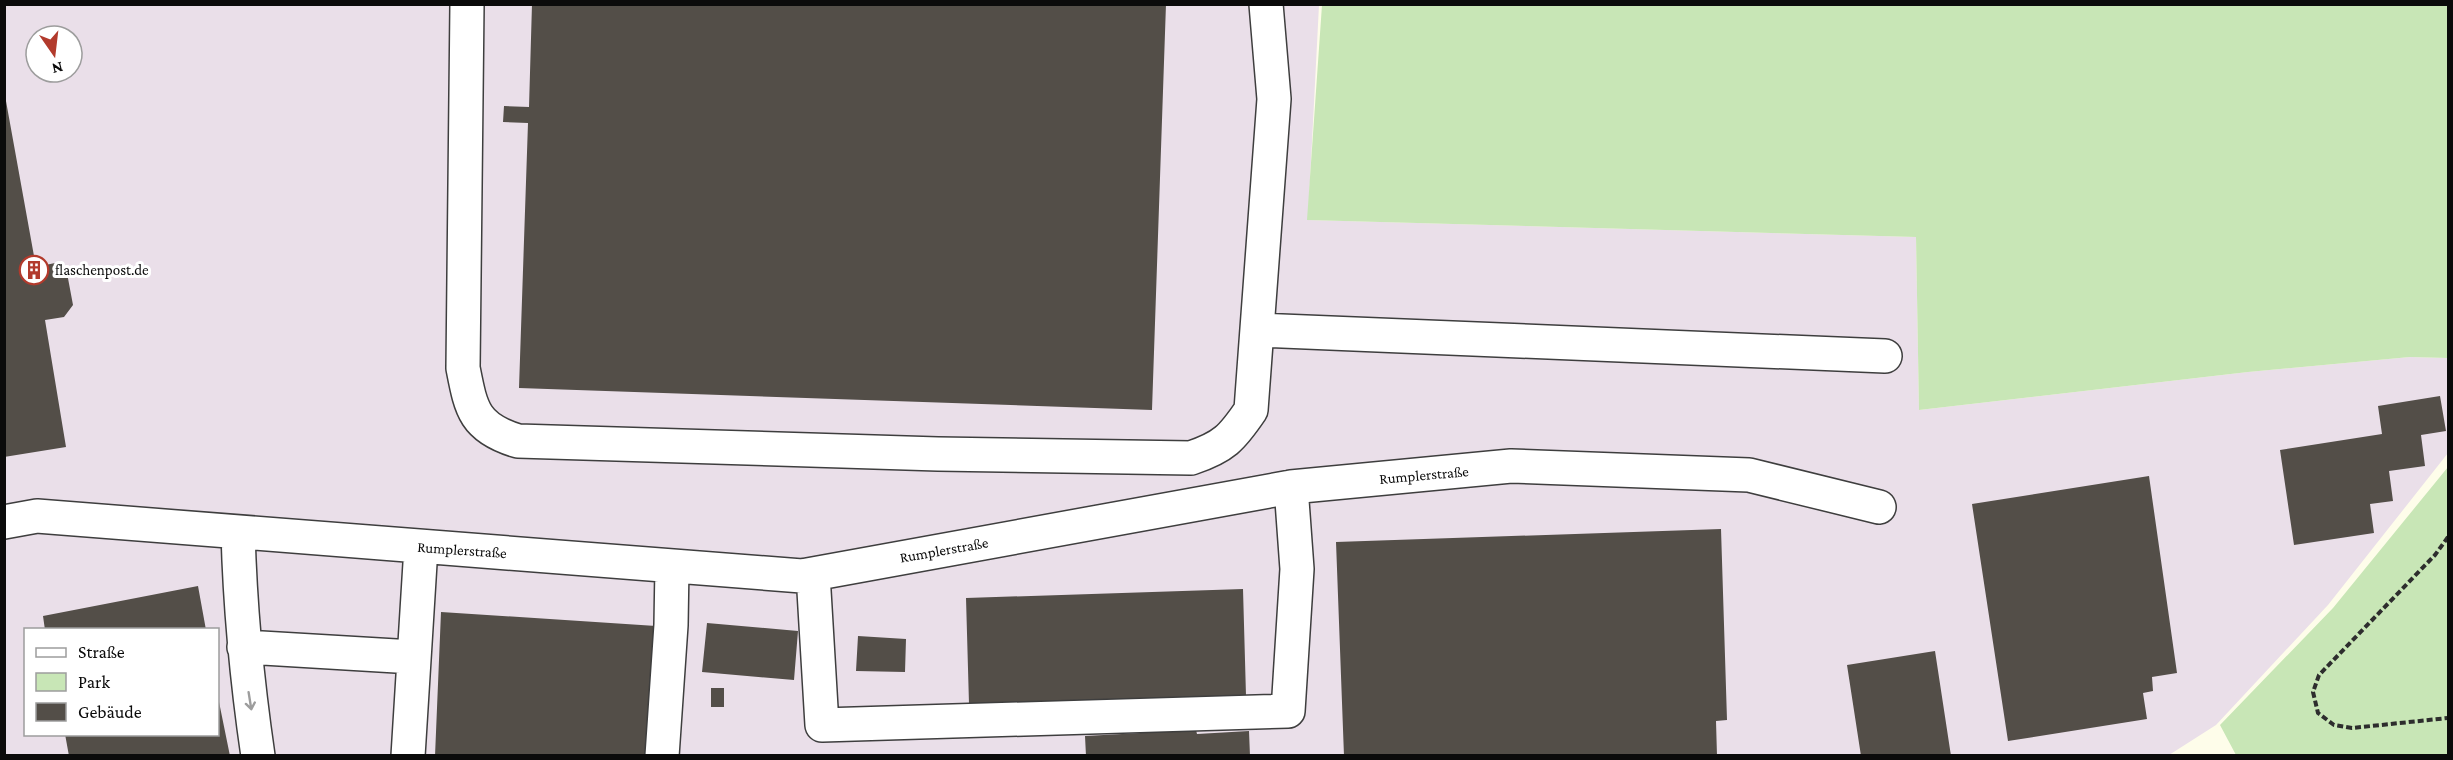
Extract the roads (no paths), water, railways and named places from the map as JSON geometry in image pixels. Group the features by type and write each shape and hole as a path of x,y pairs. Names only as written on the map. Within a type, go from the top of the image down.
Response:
{"street":[{"path":"467,4 463,368 470,405 482,422 496,435 518,441 939,454 1191,458 1217,449 1237,432 1251,410 1274,99 1266,4"},
{"path":"1257,330 1885,356"},
{"name":"Rumplerstraße","path":"4,522 37,516 802,576 1291,487 1511,466 1749,475 1879,507"},
{"path":"813,574 822,725 1288,711 1297,569 1291,487"},
{"path":"238,532 247,685 258,756"},
{"path":"408,756 421,547"},
{"path":"662,756 671,625 672,566"},
{"path":"244,647 413,657"}],"place":[{"name":"flaschenpost.de","path":"34,270"}]}
